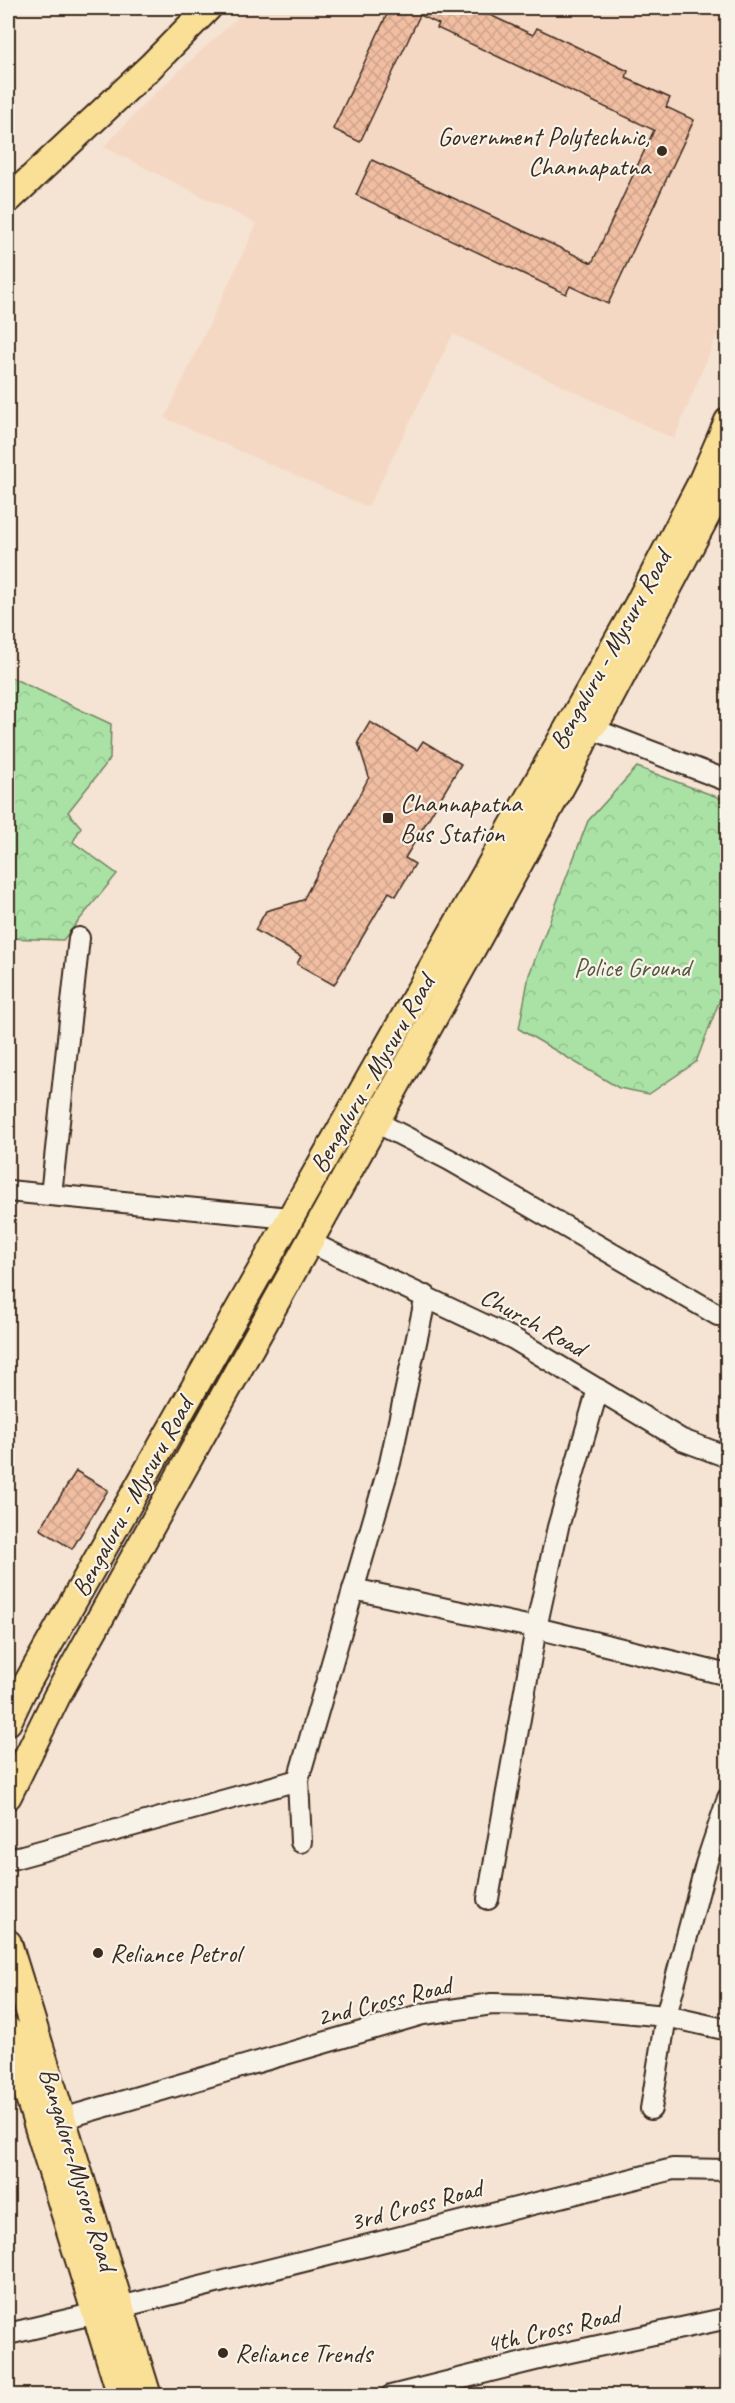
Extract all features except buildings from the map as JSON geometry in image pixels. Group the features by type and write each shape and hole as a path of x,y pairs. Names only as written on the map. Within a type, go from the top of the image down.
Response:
{"main road":[{"path":"8,200 150,67 208,8"},
{"name":"Bengaluru - Mysuru Road","path":"309,1242 412,1058 557,771 647,585 701,483 728,421"},
{"name":"Bengaluru - Mysuru Road","path":"8,1722 15,1698 388,1045 557,771 607,705 728,475"},
{"path":"388,1045 412,1058"},
{"path":"8,1796 63,1686 309,1242"},
{"name":"Bangalore-Mysore Road","path":"8,1943 62,2119 108,2310 148,2396"},
{"path":"8,2030 108,2310 121,2396"}],"street":[{"path":"590,728 728,781"},
{"path":"51,1195 79,938"},
{"path":"376,1122 450,1160 718,1315"},
{"path":"8,1191 290,1218"},
{"name":"Church Road","path":"309,1242 514,1339 682,1440 728,1457"},
{"path":"301,1842 298,1780 390,1463 426,1296"},
{"path":"488,1899 536,1628 558,1527 598,1389"},
{"path":"353,1589 536,1628 728,1675"},
{"path":"8,1860 298,1780"},
{"path":"651,2109 666,2016 706,1864 728,1798"},
{"name":"2nd Cross Road","path":"62,2119 423,2014 492,2004 548,2005 666,2016 728,2030"},
{"name":"3rd Cross Road","path":"8,2334 673,2169 728,2170"},
{"name":"4th Cross Road","path":"391,2396 547,2357 728,2318"}],"shaded area":[{"path":"248,8 727,8 727,310 674,439 453,334 368,507 165,418 257,224 104,147 152,96"}],"green space":[{"path":"8,676 111,724 110,759 68,812 81,827 73,842 117,874 63,940 8,938"},
{"name":"Police Ground","path":"637,767 728,801 727,981 696,1062 649,1094 619,1088 519,1029 529,975 588,821"}],"place":[{"name":"Government Polytechnic, Channapatna","path":"662,151"},
{"name":"Channapatna Bus Station","path":"388,818"},
{"name":"Reliance Petrol","path":"98,1953"},
{"name":"Reliance Trends","path":"223,2353"}]}
